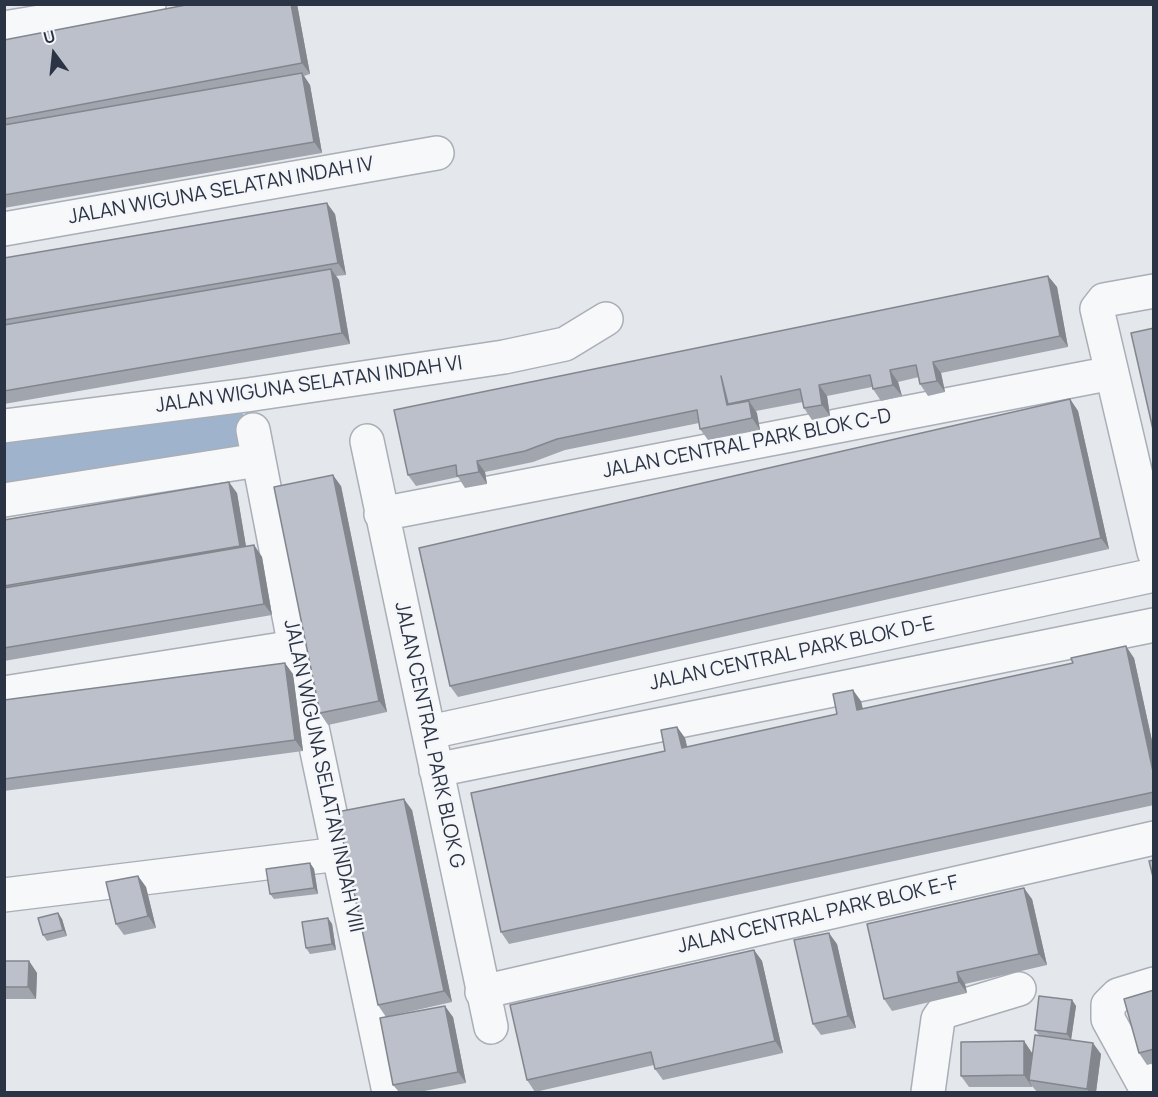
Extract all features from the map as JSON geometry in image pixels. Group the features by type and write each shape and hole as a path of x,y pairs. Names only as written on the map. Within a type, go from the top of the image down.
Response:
{"street":[{"path":"4,28 149,4"},
{"name":"JALAN WIGUNA SELATAN INDAH IV","path":"4,229 437,153"},
{"path":"1152,542 1097,309 1098,304 1104,300 1154,291"},
{"name":"JALAN WIGUNA SELATAN INDAH VI","path":"4,426 247,395 504,357 565,344 606,319"},
{"name":"JALAN CENTRAL PARK BLOK C-D","path":"381,514 1112,373"},
{"name":"JALAN CENTRAL PARK BLOK G","path":"367,441 491,1028"},
{"name":"JALAN WIGUNA SELATAN INDAH VIII","path":"4,500 256,445 295,646 389,1092"},
{"name":"JALAN CENTRAL PARK BLOK D-E","path":"430,732 1154,575"},
{"path":"436,770 1154,625"},
{"path":"4,693 295,646"},
{"name":"JALAN CENTRAL PARK BLOK E-F","path":"483,992 1154,838"},
{"path":"4,895 339,854"},
{"path":"1148,1092 1108,1018 1108,1005 1118,995 1154,984"},
{"path":"928,1092 935,1027 943,1012 1019,989"}],"building":[{"path":"191,4 291,4 302,63 4,119 4,40"},
{"path":"302,73 314,142 4,195 4,125"},
{"path":"327,203 338,263 4,320 4,258"},
{"path":"331,269 342,333 4,391 4,325"},
{"path":"1048,276 1060,336 933,362 937,381 920,384 916,365 890,370 893,385 873,389 870,375 819,385 822,405 804,408 800,389 728,404 721,376 727,405 749,401 752,418 700,429 697,410 557,439 525,451 477,461 479,472 457,476 456,465 408,475 394,410"},
{"path":"1154,328 1154,434 1131,333"},
{"path":"1070,399 1101,538 450,686 419,548"},
{"path":"333,475 379,701 320,713 274,487"},
{"path":"229,482 240,546 4,586 4,520"},
{"path":"254,545 264,604 4,648 4,588"},
{"path":"1126,646 1154,776 1154,792 501,932 471,793 665,751 661,730 677,727 682,748 837,714 833,694 853,690 857,710 1073,663 1071,658"},
{"path":"285,663 295,740 4,779 4,700"},
{"path":"404,799 444,991 378,1005 337,812"},
{"path":"1154,860 1154,881 1149,861"},
{"path":"310,863 314,888 270,894 266,869"},
{"path":"138,876 148,916 116,924 106,882"},
{"path":"1024,888 1039,954 957,972 959,982 884,999 867,924"},
{"path":"58,913 63,930 43,935 38,918"},
{"path":"328,918 332,944 306,948 302,922"},
{"path":"829,933 848,1016 813,1024 794,940"},
{"path":"754,950 775,1041 655,1069 651,1052 527,1080 510,1005"},
{"path":"4,961 29,961 28,987 4,987"},
{"path":"1154,990 1154,1049 1139,1053 1124,999"},
{"path":"1039,996 1072,1000 1067,1034 1035,1030"},
{"path":"445,1006 458,1072 393,1085 380,1018"},
{"path":"1035,1035 1093,1043 1087,1089 1029,1080"},
{"path":"1024,1041 1024,1075 961,1076 961,1042"}],"waterway":[{"path":"4,463 219,432"}]}
